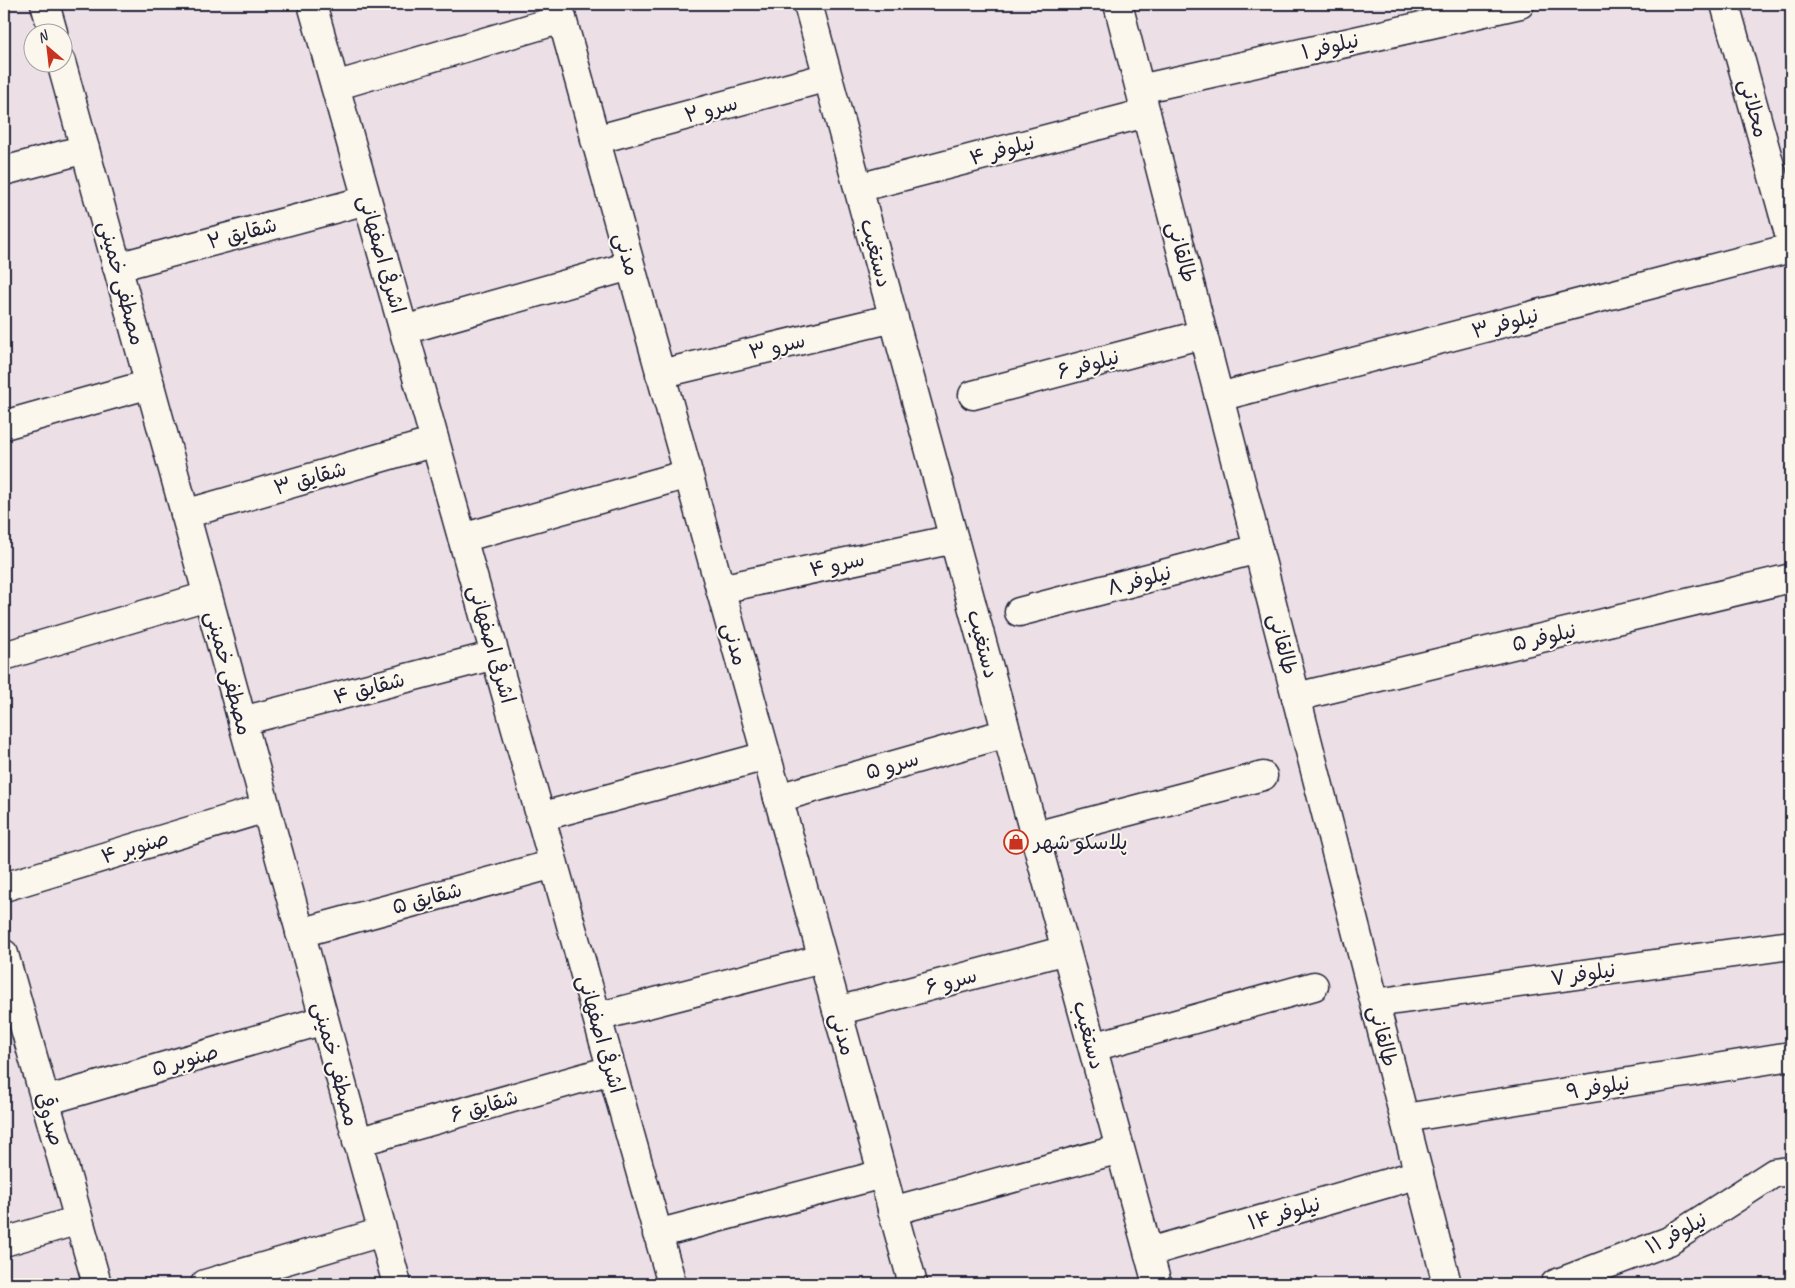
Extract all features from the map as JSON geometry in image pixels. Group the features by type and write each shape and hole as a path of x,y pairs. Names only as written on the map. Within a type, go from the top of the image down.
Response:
{"street":[{"path":"45,4 50,22"},
{"name":"اشرفی اصفهانی","path":"312,4 657,1234 667,1283"},
{"name":"دستغیب","path":"808,4 1158,1284"},
{"name":"طالقانی","path":"1118,4 1447,1284"},
{"name":"نیلوفر ۱","path":"1143,101 1520,4"},
{"name":"محلاتی","path":"1726,4 1791,241"},
{"path":"335,86 560,11"},
{"name":"مدنی","path":"560,11 913,1284"},
{"name":"مصطفی خمینی","path":"64,72 397,1284"},
{"name":"سرو ۲","path":"595,140 828,77"},
{"name":"نیلوفر ۴","path":"858,188 1143,101"},
{"path":"4,171 85,149"},
{"name":"شقایق ۲","path":"117,267 367,200"},
{"name":"نیلوفر ۳","path":"1219,397 1791,248"},
{"path":"404,330 630,266"},
{"name":"سرو ۳","path":"660,374 894,318"},
{"name":"نیلوفر ۶","path":"973,395 1203,334"},
{"path":"4,425 150,384"},
{"name":"شقایق ۳","path":"185,514 435,442"},
{"path":"462,538 688,474"},
{"name":"سرو ۴","path":"720,589 954,539"},
{"name":"نیلوفر ۸","path":"1019,612 1258,549"},
{"name":"نیلوفر ۵","path":"1296,696 1791,578"},
{"path":"4,656 208,596"},
{"name":"شقایق ۴","path":"242,721 495,655"},
{"name":"سرو ۵","path":"778,798 1007,733"},
{"path":"540,817 766,756"},
{"path":"1035,836 1263,776"},
{"name":"صنوبر ۴","path":"4,887 266,808"},
{"name":"شقایق ۵","path":"300,933 554,864"},
{"name":"نیلوفر ۷","path":"1375,1003 1791,945"},
{"name":"سرو ۶","path":"837,1011 1066,950"},
{"name":"صدوقی","path":"4,954 11,1010 45,1101 97,1284"},
{"path":"596,1017 822,958"},
{"path":"1092,1047 1314,986"},
{"name":"صنوبر ۵","path":"45,1101 324,1020"},
{"name":"نیلوفر ۹","path":"1405,1118 1791,1056"},
{"name":"شقایق ۶","path":"358,1142 611,1070"},
{"path":"892,1211 1120,1149"},
{"name":"نیلوفر ۱۱","path":"1555,1284 1669,1242 1774,1173 1791,1171"},
{"path":"657,1234 882,1174"},
{"name":"نیلوفر ۱۴","path":"1149,1252 1419,1174"},
{"path":"4,1242 79,1220"},
{"path":"205,1284 382,1232"}],"place":[{"name":"پلاسکو شهر","path":"1016,842"}]}
